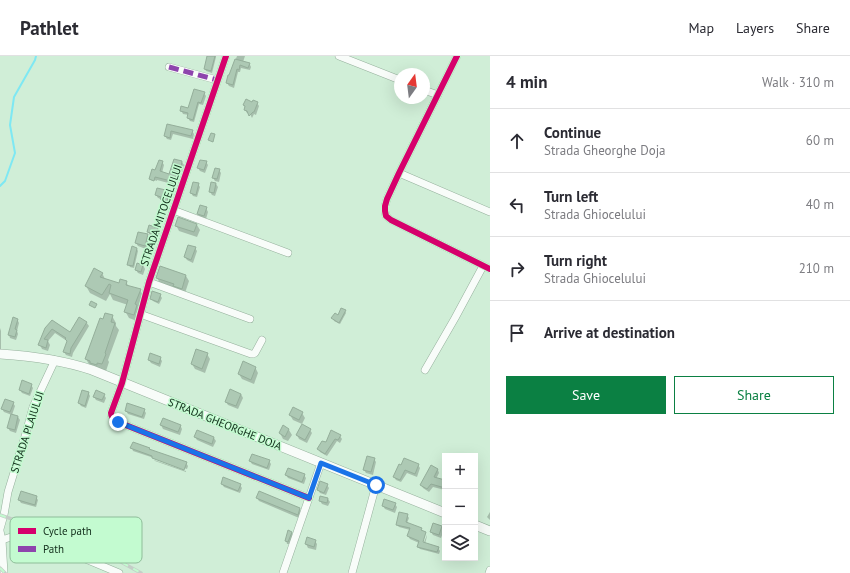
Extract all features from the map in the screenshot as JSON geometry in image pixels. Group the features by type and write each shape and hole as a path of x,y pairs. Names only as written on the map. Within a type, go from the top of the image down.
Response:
{"main road":[{"name":"STRADA GHEORGHE DOJA","path":"0,354 26,356 73,364 442,512"},
{"path":"478,526 490,531"}],"street":[{"name":"STRADA MITOCELULUI","path":"226,56 149,282 122,383 111,413 112,419 309,498"},
{"path":"339,56 394,78"},
{"path":"424,370 487,268 391,220 386,216 385,206 386,199 457,56"},
{"path":"169,67 218,80"},
{"path":"430,93 438,96"},
{"path":"399,173 490,212"},
{"path":"174,210 288,253"},
{"path":"149,282 250,319"},
{"path":"140,314 251,354 255,353 262,340"},
{"name":"STRADA PLAIULUI","path":"4,573 0,530 4,516 4,491 26,433 33,407 55,360"},
{"path":"283,573 321,463"},
{"path":"352,573 376,485"},
{"path":"2,540 10,537"},
{"path":"96,563 119,573"}],"building":[{"path":"207,56 215,56 211,71 204,69"},
{"path":"235,59 250,63 248,68 240,65 239,70 237,69 233,85 226,83"},
{"path":"194,89 205,92 201,103 198,102 193,120 187,118 188,113 180,111 181,106 188,108"},
{"path":"246,99 252,102 253,100 258,102 254,112 249,116 247,111 244,110 245,106 243,105"},
{"path":"167,124 193,130 191,136 171,131 170,138 164,136"},
{"path":"211,133 215,134 213,142 208,140"},
{"path":"174,159 182,161 181,168 178,168 175,182 155,177 154,181 149,179 152,169 155,170 159,160 163,161 160,171 169,174"},
{"path":"200,160 207,161 204,170 197,168"},
{"path":"215,168 220,169 217,179 212,178"},
{"path":"193,182 199,183 196,195 190,193"},
{"path":"211,182 216,183 214,193 209,192"},
{"path":"157,188 170,191 167,201 160,199 161,197 155,195"},
{"path":"200,205 207,207 204,216 197,214"},
{"path":"178,217 197,224 194,232 175,226"},
{"path":"149,225 158,228 157,235 147,232"},
{"path":"138,232 148,234 145,246 135,243"},
{"path":"188,245 196,247 191,260 184,257"},
{"path":"132,246 137,248 133,266 127,265"},
{"path":"137,263 143,265 141,272 135,270"},
{"path":"160,266 186,275 182,289 173,286 174,284 156,278"},
{"path":"94,268 103,273 100,277 119,283 120,279 127,281 126,285 141,289 135,304 137,305 134,315 124,312 128,300 109,293 111,285 109,284 102,295 85,286"},
{"path":"152,291 161,294 158,302 150,299"},
{"path":"91,301 97,304 95,308 89,305"},
{"path":"341,308 346,310 339,323 331,318 335,313 338,315"},
{"path":"105,313 113,315 111,322 115,323 102,364 97,363 97,365 90,363 90,361 85,359 100,318 103,319"},
{"path":"13,317 18,319 15,329 17,330 15,337 8,335"},
{"path":"79,317 87,322 71,348 70,354 63,352 67,341 65,339 66,338 52,329 44,339 48,340 46,348 38,345 45,328 52,320 70,332"},
{"path":"196,349 208,353 202,369 191,364"},
{"path":"150,353 161,357 159,364 148,360"},
{"path":"243,361 256,367 251,380 238,374"},
{"path":"22,380 32,384 29,394 19,390"},
{"path":"230,389 241,394 236,406 225,402"},
{"path":"82,390 89,392 85,406 78,403"},
{"path":"96,390 105,394 102,400 93,397"},
{"path":"5,399 14,402 10,412 1,409"},
{"path":"127,403 145,409 142,417 125,411"},
{"path":"293,407 303,412 299,420 289,415"},
{"path":"11,414 18,416 15,430 7,428"},
{"path":"163,418 181,425 178,432 160,425"},
{"path":"302,424 311,429 305,440 296,435"},
{"path":"283,425 289,429 285,437 279,433"},
{"path":"197,430 214,437 212,444 194,437"},
{"path":"331,430 341,435 338,440 335,439 325,454 317,449 322,441 326,442"},
{"path":"133,442 187,462 184,470 130,448"},
{"path":"252,454 270,460 267,468 249,461"},
{"path":"367,456 375,458 371,472 363,470"},
{"path":"404,458 419,464 415,474 405,470 400,480 393,477 399,464 401,465"},
{"path":"431,465 438,469 434,477 442,479 442,487 431,484 427,489 420,485"},
{"path":"288,468 305,474 302,482 285,475"},
{"path":"223,477 241,484 238,491 221,484"},
{"path":"320,481 328,484 324,493 317,490"},
{"path":"21,491 37,496 35,505 18,500"},
{"path":"259,491 300,508 298,515 256,498"},
{"path":"320,496 328,498 327,503 319,501"},
{"path":"384,499 396,503 393,510 382,506"},
{"path":"399,512 408,514 406,522 422,528 421,530 426,532 423,542 439,547 437,552 417,547 419,541 407,536 410,528 396,525"},
{"path":"433,523 442,526 439,535 430,532"},
{"path":"288,530 292,532 288,542 285,541"},
{"path":"307,537 316,540 314,547 305,544"}],"waterway":[{"path":"0,186 5,181 15,153 10,125 14,97 36,56"}],"railway":[{"path":"0,515 10,518"},
{"path":"123,563 141,573"},
{"path":"0,568 5,573"}],"marked path":[{"path":"169,67 217,80"}],"cycle path":[{"path":"226,56 149,282 122,383 111,415 113,419 118,422 309,498"},
{"path":"457,56 399,173 387,199 385,211 386,216 391,220 490,269"}],"route":[{"path":"118,422 309,498 321,463 376,485"}]}
